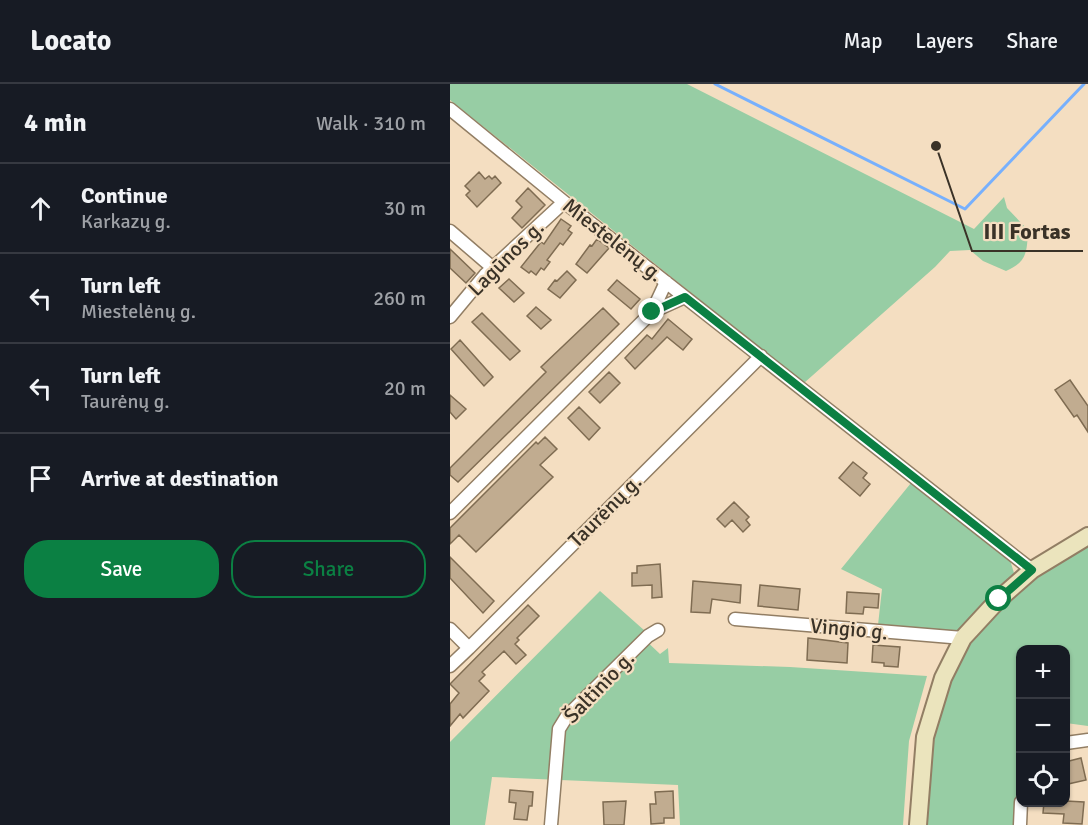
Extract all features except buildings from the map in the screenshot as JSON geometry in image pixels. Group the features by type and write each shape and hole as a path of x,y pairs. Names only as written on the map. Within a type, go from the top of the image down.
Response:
{"main road":[{"path":"918,825 925,738 943,678 963,638 999,599 1032,570 1088,536"}],"street":[{"name":"Miestelėnų g.","path":"450,110 1032,570"},
{"name":"Lagūnos g.","path":"450,317 493,268 564,202"},
{"path":"450,231 493,268"},
{"path":"450,513 652,312 666,282"},
{"path":"652,312 685,297"},
{"name":"Taurėnų g.","path":"450,666 760,356"},
{"name":"Vingio g.","path":"735,619 963,638"},
{"path":"450,629 469,648"},
{"name":"Šaltinio g.","path":"551,825 559,729 567,716 648,636 658,630"},
{"path":"1070,742 1088,740"},
{"path":"1020,825 1021,807"}],"green space":[{"path":"450,84 687,84 974,229 1004,197 1007,208 1028,230 1026,250 1022,260 1006,271 983,261 970,250 950,251 935,267 804,383 450,100"},
{"path":"911,483 1010,560 1014,573 958,631 878,625 882,589 841,569"},
{"path":"1088,544 1088,726 1070,724 1070,645 1016,645 1015,825 923,825 931,744 947,684 965,649 986,622 1010,596 1045,570"},
{"path":"600,591 645,631 640,635 660,654 668,648 669,663 790,667 927,676 909,741 903,825 680,825 678,785 492,777 485,825 450,825 450,742"}],"waterway":[{"path":"715,84 965,209 1084,84"}],"place":[{"name":"III Fortas","path":"936,146"}],"route":[{"path":"652,312 685,297 1032,570 999,599"}]}
